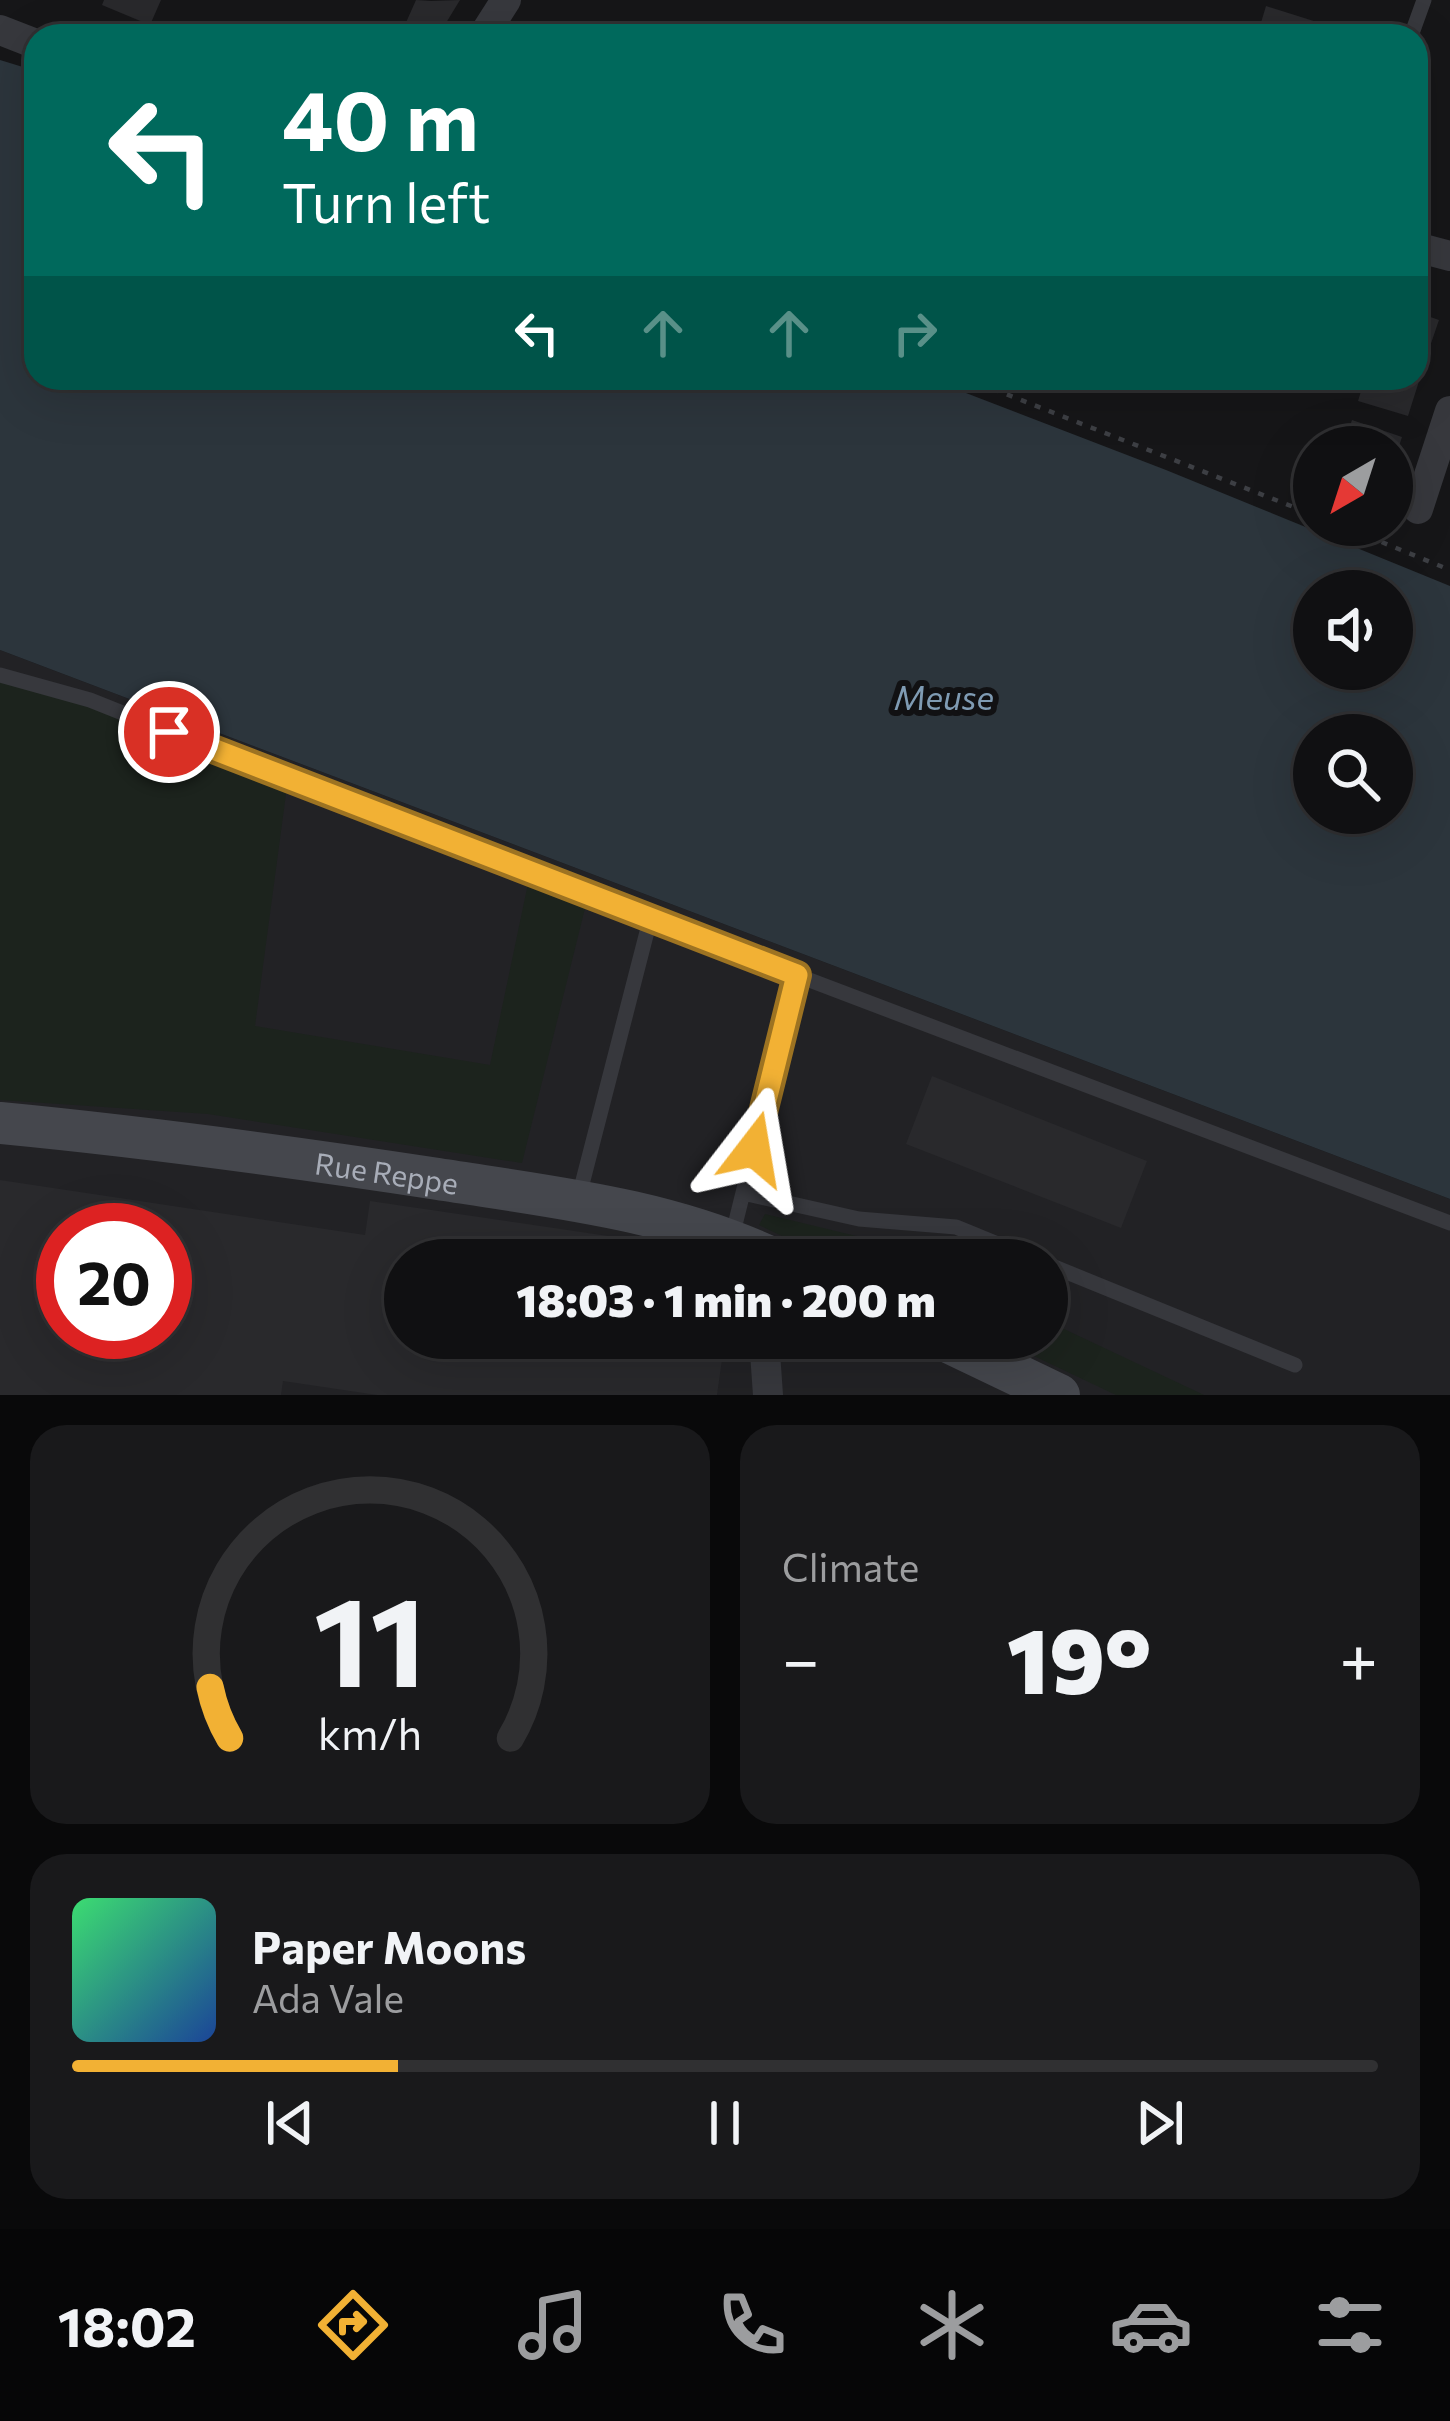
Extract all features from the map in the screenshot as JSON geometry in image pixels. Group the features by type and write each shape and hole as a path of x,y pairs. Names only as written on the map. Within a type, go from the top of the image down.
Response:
{"main road":[{"name":"Rue Reppe","path":"0,1123 366,1168 627,1208 717,1239"},
{"path":"984,1359 1059,1395"}],"street":[{"path":"1418,509 1450,411"},
{"path":"765,1359 768,1395"}],"lane":[{"path":"0,675 90,700 650,920 1450,1223"},
{"path":"577,1200 650,920"},
{"path":"756,1239 742,1192 797,975"},
{"path":"742,1192 859,1219 956,1227 985,1239"},
{"path":"1068,1273 1294,1365"}],"path":[{"path":"996,390 1293,506"},
{"path":"1390,546 1450,571"}],"shaded area":[{"path":"0,650 1450,1199 1450,1395 0,1395"},
{"path":"0,675 288,779 255,1026 490,1065 530,874 588,896 522,1163 208,1114 0,1100"},
{"path":"765,1214 869,1239 788,1239 759,1225"},
{"path":"1068,1331 1204,1395 1116,1395 1040,1359 1068,1359"}],"water":[{"name":"Meuse","path":"0,60 24,67 24,390 958,390 1293,522 1293,546 1352,546 1411,570 1293,570 1293,690 1413,690 1413,571 1450,586 1450,1199 0,650"}],"building":[{"path":"104,0 161,0 150,24 102,5"},
{"path":"416,0 460,0 445,24 405,24"},
{"path":"1266,6 1320,23 1320,24 1261,24"},
{"path":"1428,316 1439,320 1428,352"},
{"path":"1361,390 1416,390 1408,416 1358,401"},
{"path":"932,1076 1147,1161 1121,1228 906,1144"},
{"path":"0,1180 153,1203 36,1203 36,1359 192,1359 192,1209 365,1235 370,1201 615,1237 384,1239 384,1359 722,1359 717,1395 377,1395 283,1381 281,1395 0,1395"}],"route":[{"path":"169,732 797,975 754,1149"}]}
